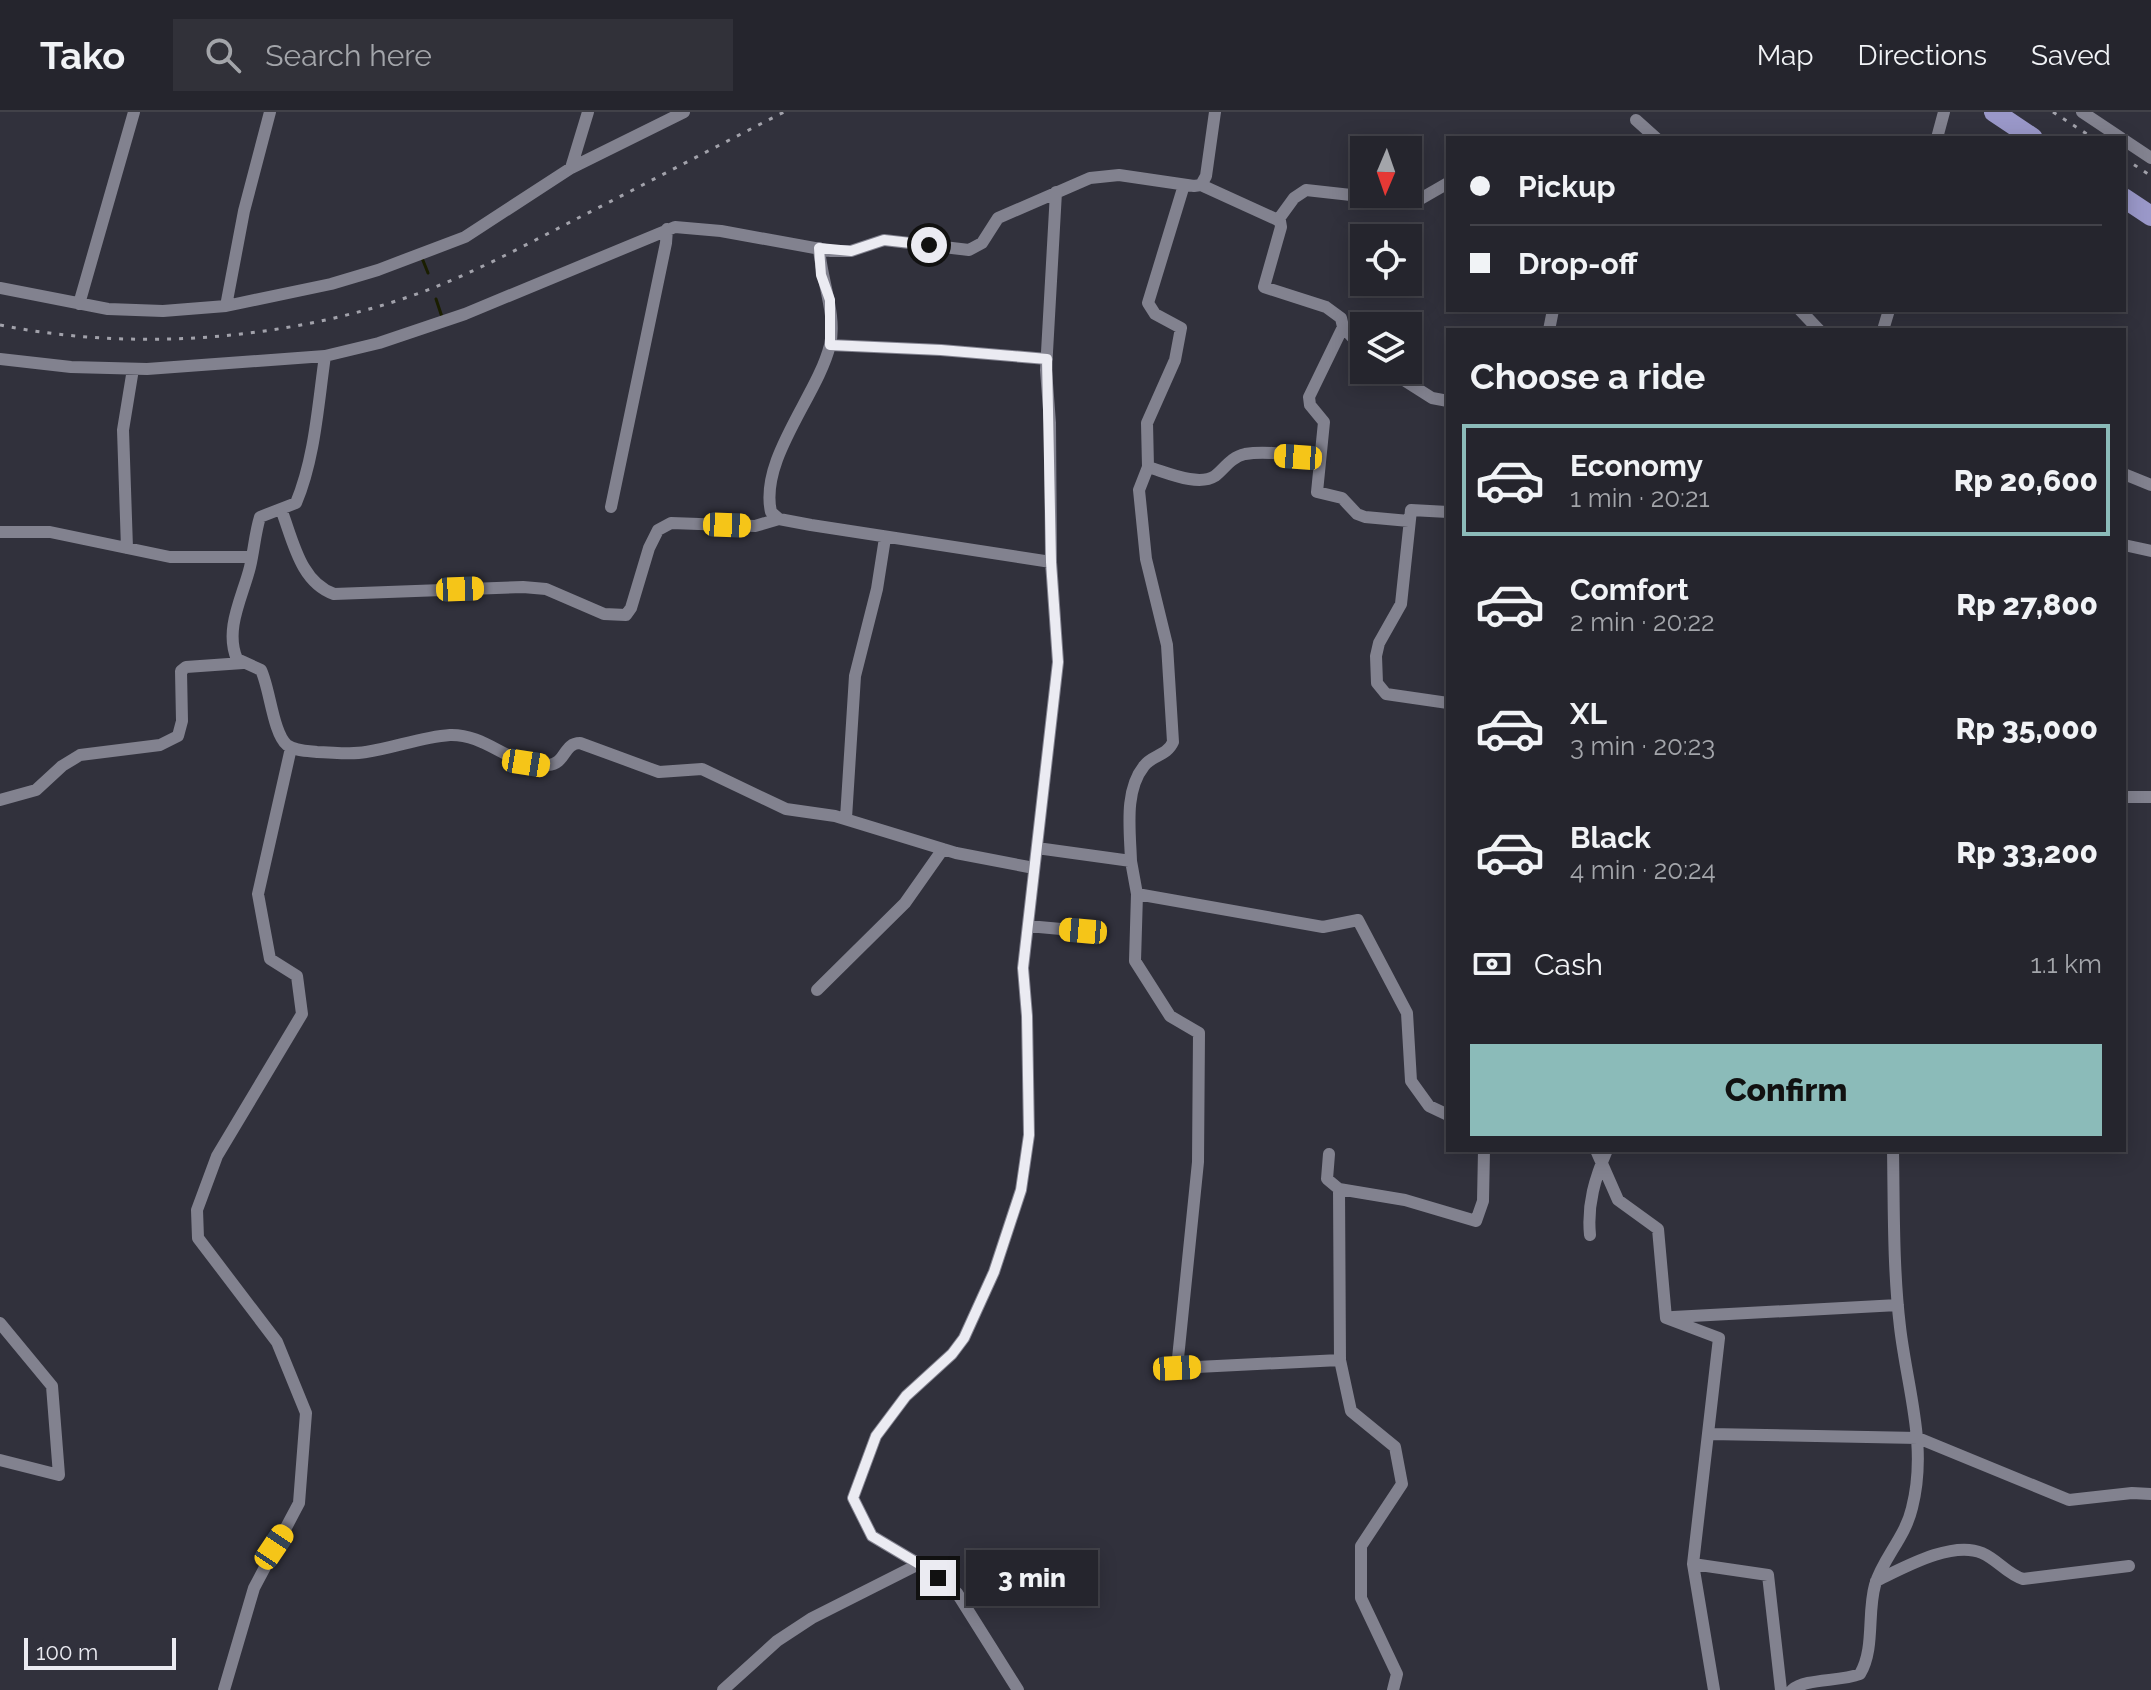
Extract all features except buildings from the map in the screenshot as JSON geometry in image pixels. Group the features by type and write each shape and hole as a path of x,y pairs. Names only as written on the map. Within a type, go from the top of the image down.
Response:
{"main road":[{"path":"1994,112 2030,136"},
{"path":"2126,199 2151,216"}],"street":[{"path":"79,304 134,112"},
{"path":"226,306 244,211 270,112"},
{"path":"571,168 588,112"},
{"path":"0,288 108,309 163,311 226,306 331,284 421,255 465,237 571,168 684,112"},
{"path":"1201,185 1206,176 1215,112"},
{"path":"1938,136 1944,112"},
{"path":"2082,112 2118,136"},
{"path":"1636,116 1639,136"},
{"path":"1636,116 1654,136"},
{"path":"2126,142 2151,158"},
{"path":"0,359 71,367 133,369 325,356 379,343 465,314 667,229 686,227 721,231 851,251 884,240 969,250 982,243 998,218 1090,178 1119,175 1201,185 1278,220 1281,227 1264,287 1326,307 1341,318 1343,327 1350,335"},
{"path":"1278,220 1294,198 1310,189 1405,201 1422,198 1446,184"},
{"path":"1184,185 1148,303 1155,314 1179,326 1182,332 1172,370 1147,423 1148,467 1139,490 1146,559 1167,645 1173,734 1171,747 1146,763 1132,792 1131,861 1137,894 1135,961 1170,1016 1199,1033 1198,1162 1177,1368 1340,1360"},
{"path":"1018,1690 957,1593 919,1564 872,1536 853,1498 876,1436 906,1396 952,1354 964,1338 994,1272 1021,1190 1029,1135 1023,968 1058,662 1051,562 1047,359 1056,192"},
{"path":"611,507 667,229"},
{"path":"779,519 771,512 769,504 774,468 830,345 830,300 821,275 819,248"},
{"path":"1802,312 1817,328"},
{"path":"1343,327 1309,397 1310,405 1324,422 1318,493 1342,498 1357,514 1365,517 1409,521"},
{"path":"830,345 1047,359"},
{"path":"325,356 302,490 296,503 260,517 236,611 232,640 237,659 261,670 282,738 291,748 361,753 427,738 466,735 478,738 512,758 543,765 557,763 562,760 568,746 580,743 659,772 702,769 786,809 846,818 943,849 1034,868"},
{"path":"127,548 123,430 133,369"},
{"path":"1410,384 1432,398 1446,401"},
{"path":"1148,467 1204,479 1212,478 1233,459 1247,454 1320,458"},
{"path":"2126,475 2151,485"},
{"path":"281,509 305,571 319,589 334,594 523,587 546,589 604,614 626,615 631,608 649,548 658,530 671,523 755,526 779,519 1051,562"},
{"path":"1446,512 1411,510 1401,604 1379,643 1376,668 1377,683 1386,694 1446,703"},
{"path":"0,532 50,532 170,557 252,557"},
{"path":"846,818 855,676 877,589 885,538"},
{"path":"2126,545 2151,551"},
{"path":"0,800 36,790 62,766 80,755 160,745 178,736 182,721 181,671 186,667 243,663"},
{"path":"224,1690 254,1588 299,1503 306,1413 277,1342 198,1238 197,1210 217,1156 302,1014 297,976 270,959 258,894 291,748"},
{"path":"2126,797 2151,797"},
{"path":"1037,848 1131,861"},
{"path":"817,990 905,903 943,849"},
{"path":"1137,894 1323,927 1358,920 1407,1013 1411,1081 1429,1106 1446,1114"},
{"path":"1028,926 1083,931"},
{"path":"1329,1154 1327,1179 1339,1189 1405,1200 1476,1221 1483,1201 1484,1152"},
{"path":"1792,1690 1807,1683 1840,1681 1860,1674 1868,1646 1876,1581 1902,1538 1913,1506 1918,1438 1894,1271 1893,1152"},
{"path":"1601,1154 1618,1200 1658,1229 1666,1318"},
{"path":"1590,1235 1588,1214 1601,1154"},
{"path":"1339,1189 1340,1360 1351,1411 1395,1447 1402,1484 1361,1546 1361,1598 1397,1674 1393,1690"},
{"path":"1666,1318 1898,1305"},
{"path":"1666,1318 1719,1338 1693,1564 1714,1690"},
{"path":"0,1323 52,1386 59,1475 0,1460"},
{"path":"1709,1434 1918,1438 2069,1500 2151,1494"},
{"path":"1876,1581 1926,1557 1966,1549 1981,1552 2011,1575 2023,1579 2129,1566"},
{"path":"723,1690 777,1641 812,1618 919,1564"},
{"path":"1693,1564 1768,1575 1781,1690"}],"waterway":[{"path":"422,258 428,273"},
{"path":"436,299 442,317"}],"railway":[{"path":"0,325 103,338 209,337 262,331 365,310 436,287 479,268 784,112"},
{"path":"2053,112 2090,136"},
{"path":"2126,159 2151,176"}],"route":[{"path":"929,245 884,240 851,251 819,248 821,275 830,300 830,345 887,346 1047,359 1051,562 1058,662 1023,968 1029,1135 1021,1190 994,1272 964,1338 952,1354 906,1396 876,1436 853,1498 872,1536 938,1578"}]}
